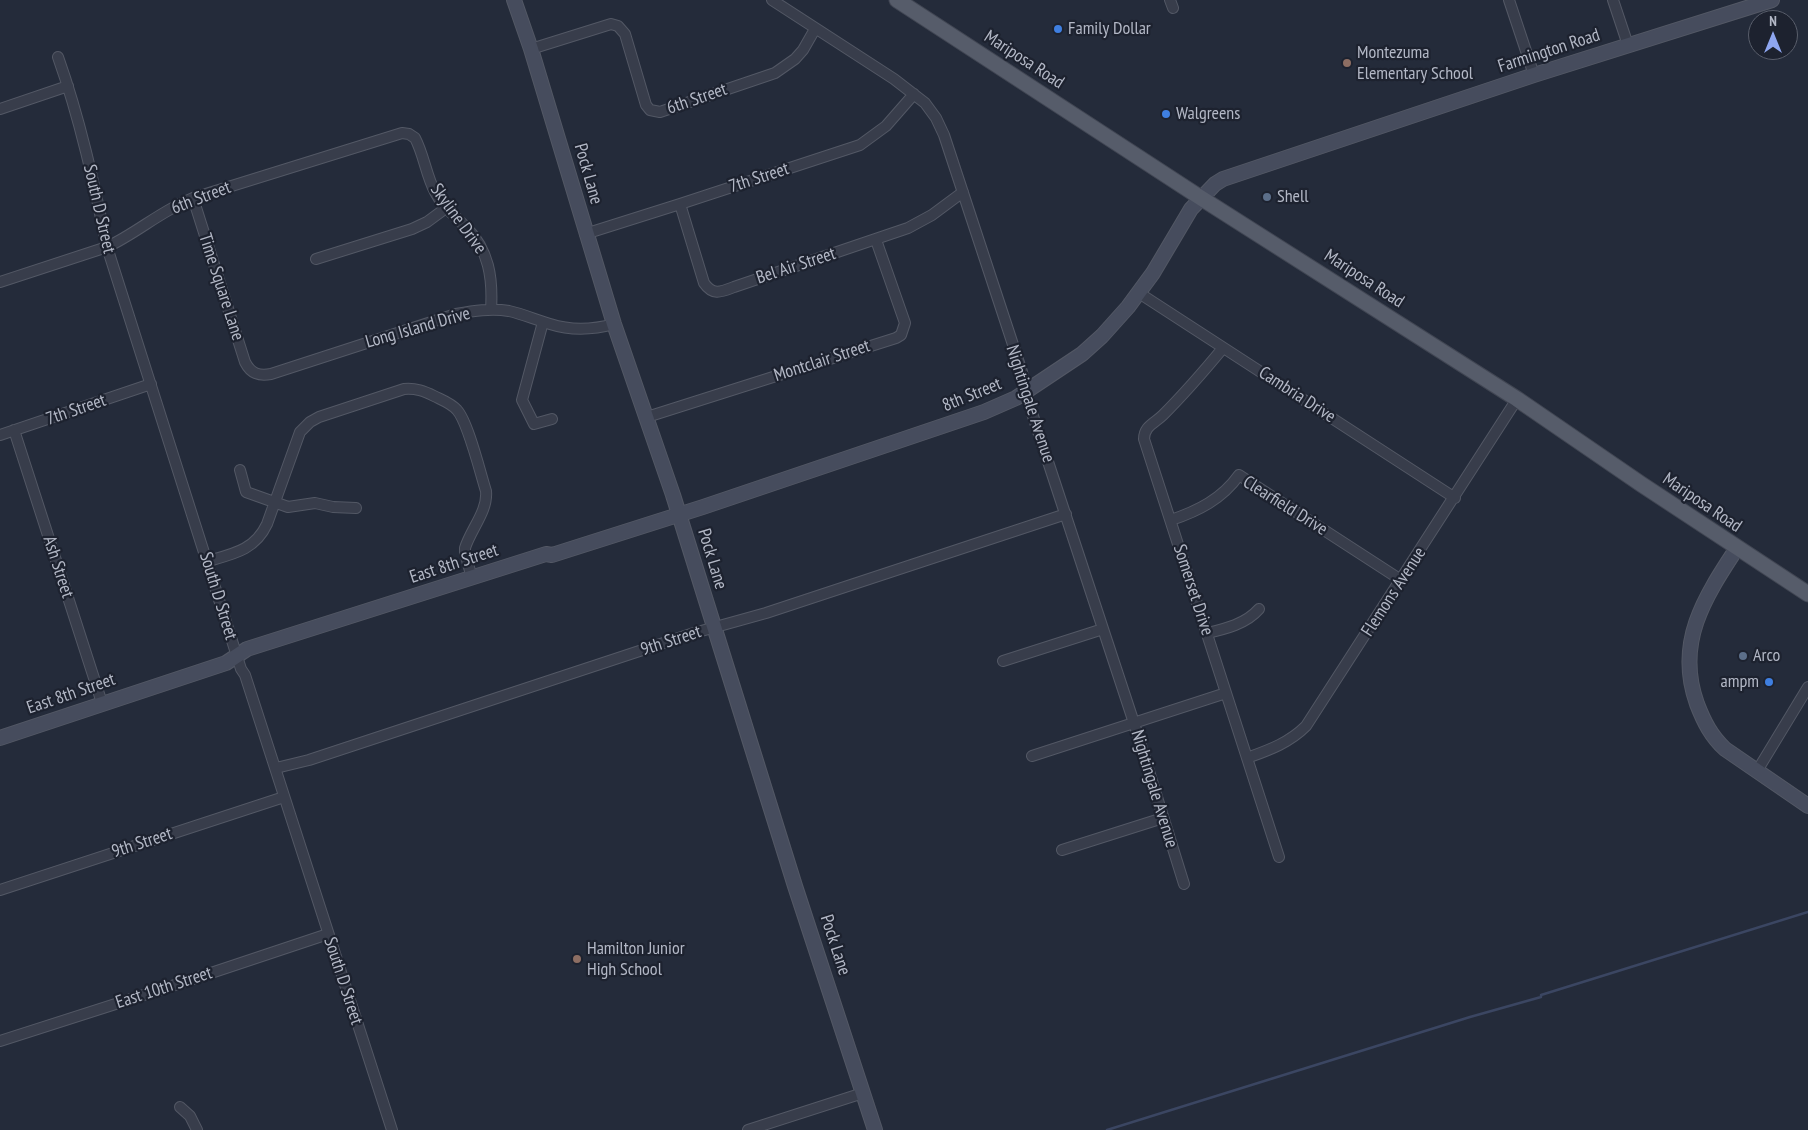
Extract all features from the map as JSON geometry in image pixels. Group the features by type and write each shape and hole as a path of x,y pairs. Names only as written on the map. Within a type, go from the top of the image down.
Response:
{"main road":[{"name":"Mariposa Road","path":"897,0 1201,198 1517,399 1808,594"}],"street":[{"name":"Pock Lane","path":"514,0 531,49 585,234 679,514 792,877 875,1130"},
{"name":"Nightingale Avenue","path":"772,0 894,79 925,103 936,118 963,192 1184,884"},
{"path":"1509,0 1534,75"},
{"path":"1613,0 1628,45"},
{"name":"Farmington Road","path":"1201,198 1215,184 1234,174 1534,75 1772,0"},
{"name":"6th Street","path":"531,49 612,24 618,26 625,34 646,105 654,112 660,112 775,73 795,59 803,50 815,29"},
{"name":"South D Street","path":"58,57 68,86 95,187 107,247 392,1130"},
{"path":"0,108 68,86"},
{"name":"7th Street","path":"585,234 860,145 886,126 914,94"},
{"name":"6th Street","path":"0,282 107,247 168,210 192,198 395,134 409,134"},
{"name":"Skyline Drive","path":"409,134 418,143 430,182 436,194 446,208 468,230 484,253 491,278 491,310"},
{"name":"Bel Air Street","path":"680,204 704,283 708,289 715,293 908,228 932,215 963,192"},
{"name":"Time Square Lane","path":"192,198 245,362 248,369 254,374"},
{"name":"8th Street","path":"679,514 963,420 1016,398 1082,354 1102,336 1139,293 1191,209 1201,198"},
{"path":"316,260 412,229 427,222 446,208"},
{"name":"Montclair Street","path":"647,417 901,335 905,323 876,240"},
{"name":"Cambria Drive","path":"1139,293 1455,498"},
{"name":"Long Island Drive","path":"254,374 271,374 456,314 491,310 509,311 570,329 586,330 614,324"},
{"path":"543,322 522,400 534,424 552,419"},
{"name":"Somerset Drive","path":"1223,348 1161,417 1148,427 1144,435 1145,444 1279,857"},
{"name":"7th Street","path":"0,435 151,384"},
{"path":"208,562 238,552 258,539 268,524 298,437 304,427 319,418 404,389 413,388 423,390 449,403 459,413 465,424 486,490 484,508 465,548 472,578"},
{"name":"Flemons Avenue","path":"1247,758 1280,746 1306,726 1455,498 1517,399"},
{"name":"Ash Street","path":"14,430 102,703"},
{"path":"240,470 246,492 275,503 288,506 315,503 333,507 356,508"},
{"name":"Clearfield Drive","path":"1171,520 1202,508 1226,491 1239,475 1401,580"},
{"name":"East 8th Street","path":"0,738 226,663 239,654 366,611 546,554 552,555 679,514"},
{"name":"9th Street","path":"276,768 766,613 1066,514"},
{"path":"1737,548 1712,585 1701,606 1691,637 1688,661 1693,692 1703,722 1713,738 1725,749 1808,806"},
{"path":"1207,634 1232,627 1254,616 1258,609"},
{"path":"1003,661 1103,629"},
{"path":"1756,771 1808,687"},
{"path":"1032,756 1226,693"},
{"name":"9th Street","path":"0,890 284,797"},
{"path":"1062,850 1163,818"},
{"name":"East 10th Street","path":"0,1040 328,934"},
{"path":"748,1130 863,1093"},
{"path":"180,1107 190,1116 197,1130"}],"waterway":[{"path":"1107,1130 1470,1017 1541,997 1541,995 1808,912"}],"place":[{"name":"Family Dollar","path":"1058,29"},
{"name":"Montezuma Elementary School","path":"1347,63"},
{"name":"Walgreens","path":"1166,114"},
{"name":"Shell","path":"1267,197"},
{"name":"Arco","path":"1743,656"},
{"name":"ampm","path":"1769,682"},
{"name":"Hamilton Junior High School","path":"577,959"}]}
